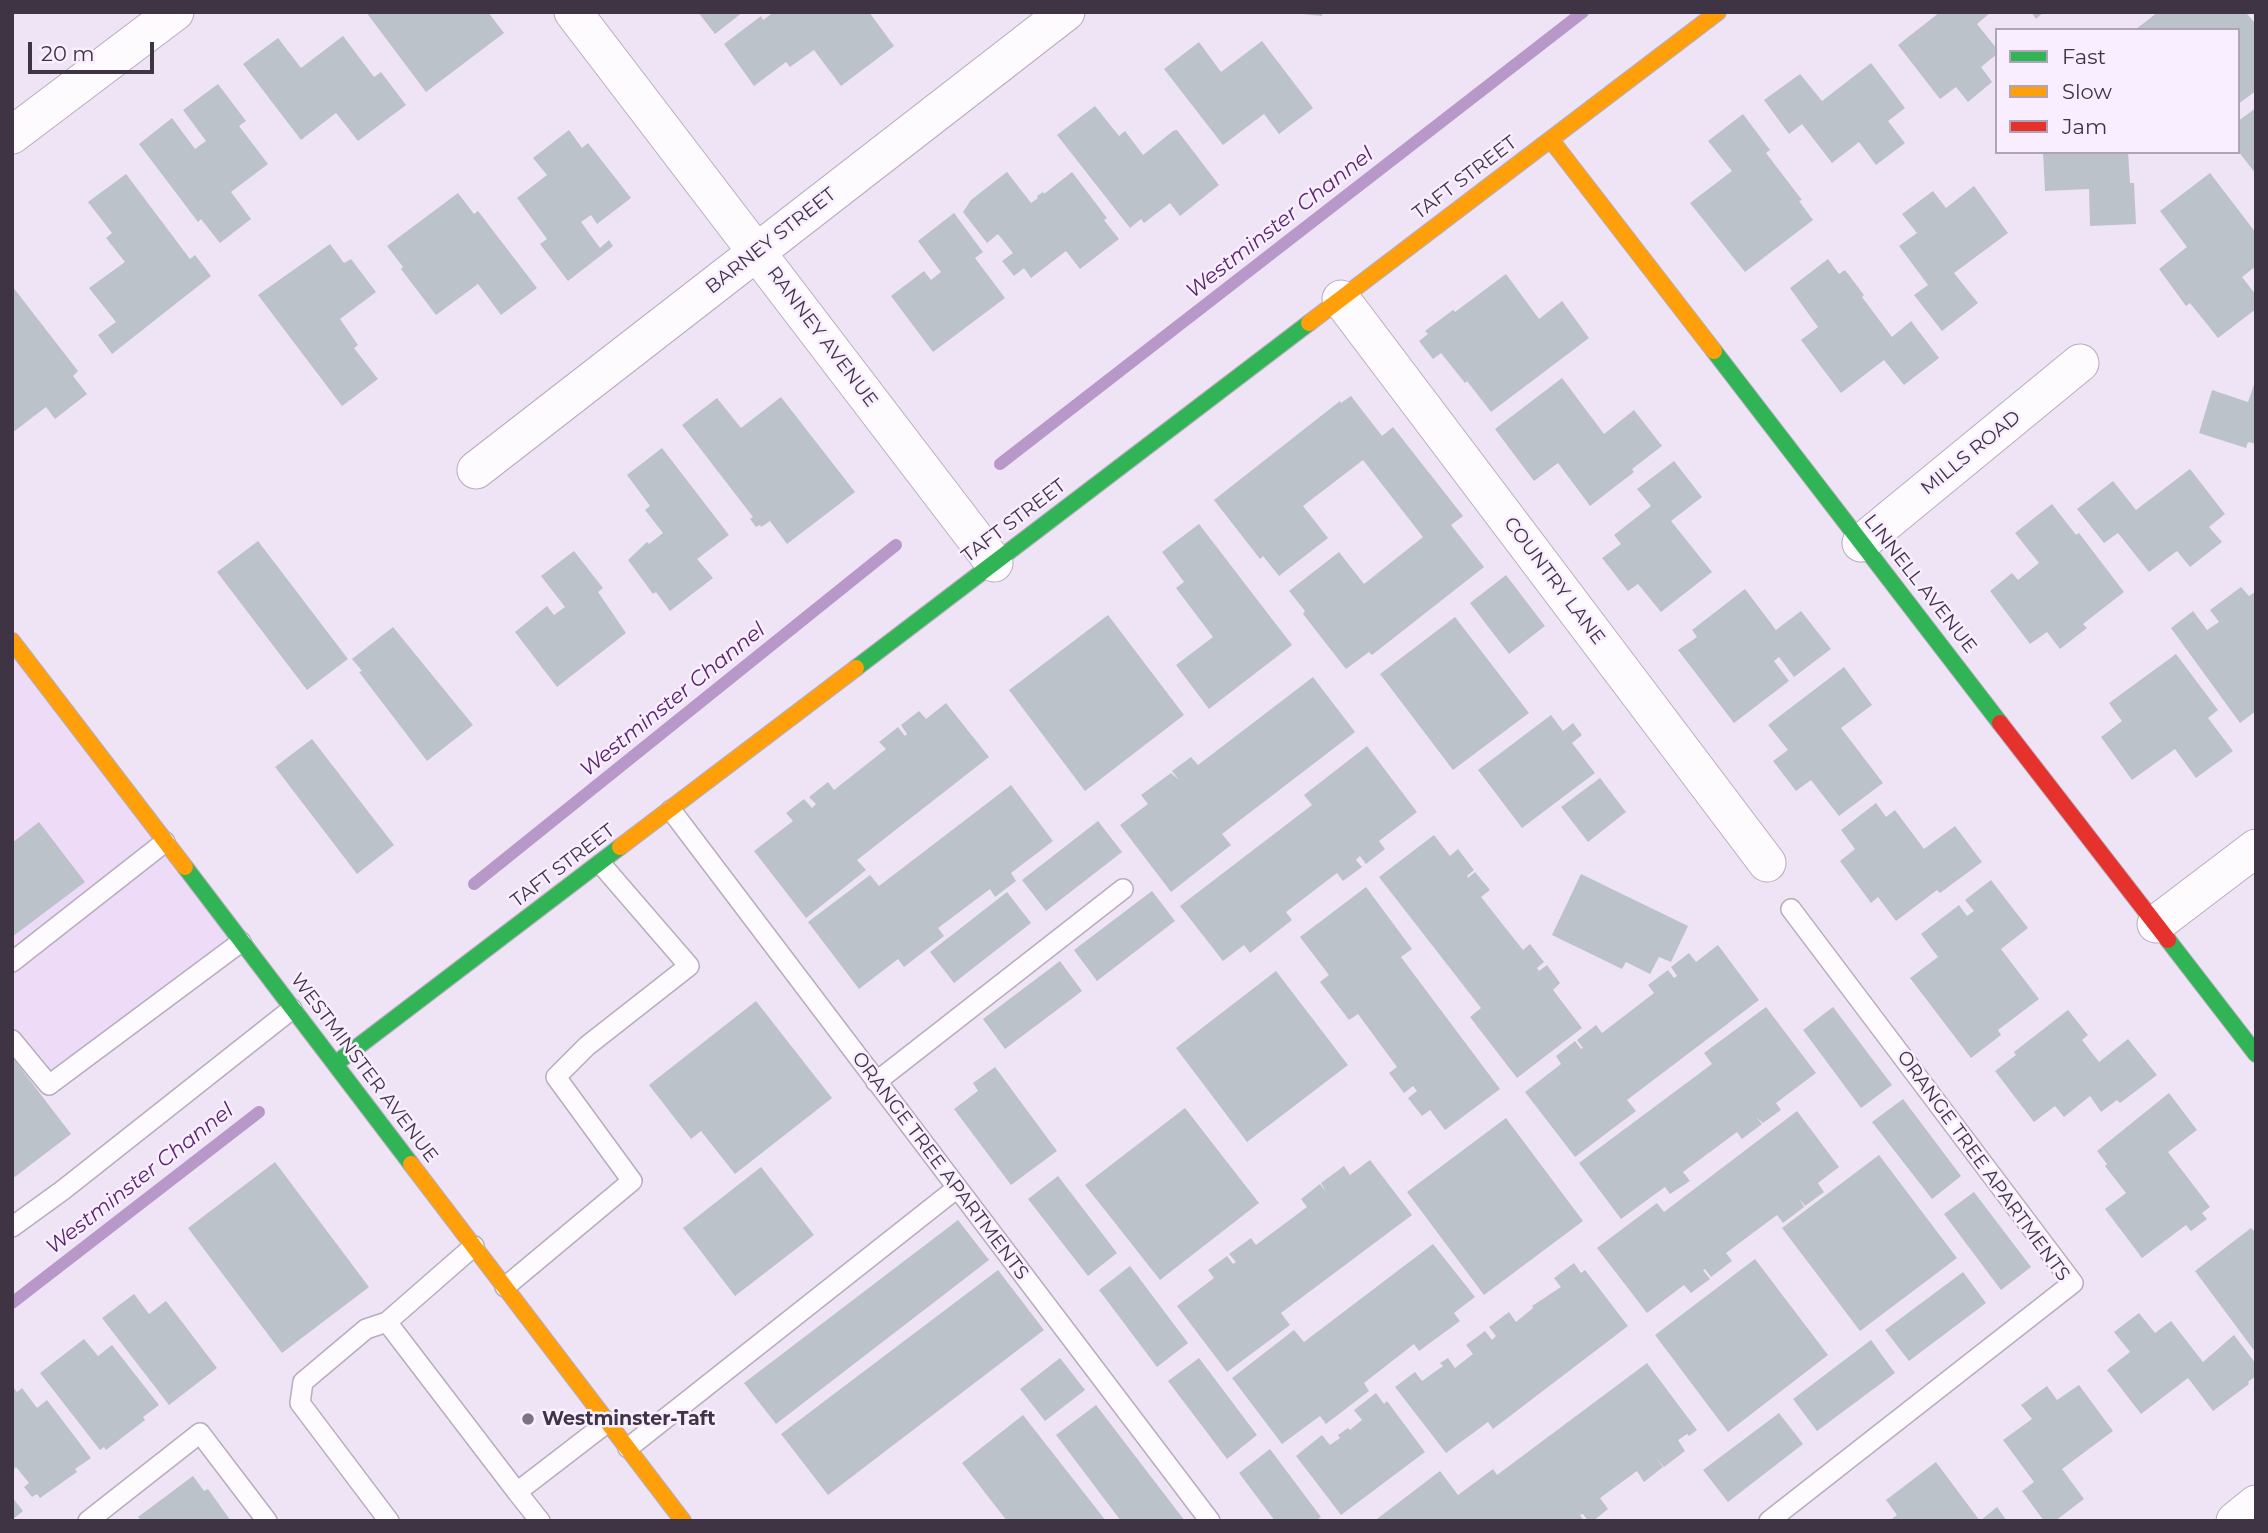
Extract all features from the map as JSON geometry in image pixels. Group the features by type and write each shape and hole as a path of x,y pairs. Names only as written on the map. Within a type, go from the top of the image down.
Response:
{"street":[{"path":"12,135 175,12"},
{"name":"RANNEY AVENUE","path":"573,12 994,563"},
{"name":"BARNEY STREET","path":"476,470 1066,12"},
{"name":"TAFT STREET","path":"335,1064 1718,12"},
{"name":"LINNELL AVENUE","path":"1550,139 2256,1054"},
{"name":"COUNTRY LANE","path":"1341,299 1768,863"},
{"name":"MILLS ROAD","path":"1861,543 2080,363"},
{"name":"WESTMINSTER AVENUE","path":"12,641 683,1521"},
{"path":"2156,924 2256,848"},
{"path":"2235,1521 2256,1504"}],"lane":[{"name":"ORANGE TREE APARTMENTS","path":"671,810 1210,1521"},
{"path":"12,962 165,842"},
{"path":"505,1287 632,1181 556,1077 587,1046 689,966 601,864"},
{"path":"876,1082 1124,889"},
{"name":"ORANGE TREE APARTMENTS","path":"1769,1521 2073,1283 1791,909"},
{"path":"12,1040 49,1085 241,942"},
{"path":"12,1227 63,1190 292,1009"},
{"path":"628,1448 957,1188"},
{"path":"389,1521 300,1403 303,1382 366,1329 387,1322 474,1246"},
{"path":"387,1322 540,1521"},
{"path":"517,1492 608,1422"},
{"path":"88,1521 200,1433 267,1521"}],"shaded area":[{"path":"12,644 241,942 12,1114"}],"building":[{"path":"366,12 488,12 504,33 426,92"},
{"path":"698,12 743,12 715,34"},
{"path":"774,12 869,12 894,46 841,86 814,50 790,67 786,62 754,86 724,44 761,16 763,20"},
{"path":"1322,12 1322,16 1303,14"},
{"path":"1940,12 1991,12 1977,24 1995,46 1995,56 1981,67 1992,82 1968,102 1956,87 1940,99 1898,45"},
{"path":"2031,12 2044,12 2036,19"},
{"path":"2158,12 2249,12 2247,14 2256,24 2256,91 2240,103 2240,28 2138,28"},
{"path":"343,36 374,77 381,72 406,105 358,141 336,113 301,140 243,64 278,38 301,68"},
{"path":"1262,41 1313,108 1279,134 1264,114 1223,145 1164,69 1199,42 1221,72"},
{"path":"1871,63 1905,108 1888,121 1905,143 1876,165 1859,142 1832,163 1802,124 1789,134 1764,100 1800,74 1822,101"},
{"path":"218,84 246,121 239,126 268,164 231,192 251,219 220,243 201,219 198,222 139,144 172,118 195,149 206,141 183,110"},
{"path":"1095,106 1119,136 1125,131 1143,155 1177,130 1219,185 1180,216 1170,203 1144,223 1141,219 1130,228 1057,135"},
{"path":"2256,108 2256,174 2240,154 2240,120"},
{"path":"1743,114 1770,150 1766,153 1802,200 1799,201 1813,220 1745,272 1690,203 1732,171 1708,141"},
{"path":"569,130 582,148 588,143 631,198 597,224 591,215 581,222 600,248 609,240 613,246 568,281 540,244 547,239 517,198 547,175 533,158"},
{"path":"2043,154 2128,154 2130,183 2134,183 2136,224 2090,226 2089,189 2045,191"},
{"path":"1007,172 1031,203 1072,172 1107,218 1104,220 1119,239 1080,269 1066,251 1031,278 1024,268 1014,276 1002,261 1013,253 998,234 987,243 963,212 971,200"},
{"path":"2210,173 2256,233 2256,266 2242,277 2256,295 2256,309 2218,338 2190,303 2186,306 2159,269 2187,247 2160,211"},
{"path":"126,174 190,259 195,255 211,276 112,354 98,335 116,322 89,288 125,262 106,238 112,233 88,202"},
{"path":"1974,186 2008,233 1954,273 1978,303 1942,331 1914,295 1928,285 1899,246 1917,233 1902,214 1933,191 1946,208"},
{"path":"458,193 474,214 478,211 537,288 501,315 478,284 436,315 387,246"},
{"path":"954,213 983,252 975,258 1005,298 933,352 891,296 924,271 931,280 941,272 918,241"},
{"path":"330,244 344,263 351,259 376,292 340,319 358,345 354,348 378,379 342,406 258,295"},
{"path":"1828,259 1839,274 1845,270 1892,337 1911,321 1939,358 1904,385 1884,360 1841,393 1801,340 1818,327 1790,288"},
{"path":"1506,274 1539,319 1562,301 1589,338 1491,412 1441,353 1433,359 1419,341 1428,334 1425,331"},
{"path":"12,286 78,371 73,376 87,394 55,419 46,407 12,433"},
{"path":"1562,378 1604,434 1634,410 1662,446 1590,506 1558,463 1534,481 1495,429"},
{"path":"2256,379 2256,444 2248,442 2246,448 2199,433 2212,390 2248,402"},
{"path":"1351,396 1382,436 1393,427 1463,516 1451,525 1484,567 1372,655 1369,652 1346,669 1303,614 1305,611 1289,591 1339,552 1364,584 1423,537 1363,460 1303,506 1328,538 1279,576 1263,556 1260,559 1214,500 1340,401 1341,403"},
{"path":"781,397 855,492 787,544 770,521 756,527 750,519 753,517 682,425 717,398 741,428"},
{"path":"662,448 729,535 697,559 713,578 670,611 656,592 653,594 628,560 647,542 649,544 663,533 645,510 650,506 627,475"},
{"path":"1674,461 1702,497 1671,521 1712,572 1661,612 1638,584 1628,591 1602,558 1621,544 1614,535 1651,506 1637,489"},
{"path":"2190,469 2225,514 2209,527 2222,542 2190,567 2177,551 2149,572 2118,533 2104,543 2077,509 2113,481 2136,510"},
{"path":"2052,504 2076,535 2079,533 2124,592 2083,624 2087,628 2060,649 2047,632 2030,644 1990,591 2012,573 2018,580 2039,563 2015,533"},
{"path":"1199,524 1292,645 1209,709 1176,665 1213,637 1176,588 1184,582 1162,552"},
{"path":"258,541 348,659 307,690 217,572"},
{"path":"574,551 603,588 598,592 626,633 557,687 515,632 547,606 554,615 565,607 541,576"},
{"path":"1506,575 1545,626 1509,654 1470,603"},
{"path":"2241,587 2249,596 2256,591 2256,711 2240,723 2171,628 2193,611 2207,630 2219,622 2210,610"},
{"path":"1745,589 1776,630 1801,611 1831,649 1794,677 1779,657 1774,661 1789,681 1734,723 1678,650 1697,637 1692,630"},
{"path":"1108,615 1184,715 1085,791 1009,690"},
{"path":"1455,617 1529,713 1453,770 1380,674"},
{"path":"393,627 473,725 427,761 352,659"},
{"path":"2176,654 2218,710 2208,718 2233,751 2196,778 2175,749 2132,780 2101,737 2122,721 2109,703"},
{"path":"1844,667 1872,705 1841,728 1883,783 1839,816 1811,780 1796,791 1773,761 1788,750 1768,725"},
{"path":"1313,677 1355,732 1222,834 1231,845 1171,892 1120,825 1148,804 1141,795 1171,773 1179,780 1172,771 1191,757 1198,765"},
{"path":"946,703 989,757 857,860 866,870 806,918 754,851 793,821 786,813 804,799 812,808 816,804 809,797 828,782 834,790 886,749 879,742 898,727 905,736 907,734 901,725 919,711 926,719"},
{"path":"1551,715 1563,731 1573,723 1582,735 1572,743 1595,773 1522,828 1478,770"},
{"path":"312,739 394,845 357,874 275,767"},
{"path":"1367,746 1417,812 1379,841 1385,849 1366,864 1360,856 1356,860 1362,867 1343,881 1337,873 1286,912 1292,920 1250,953 1244,945 1223,961 1180,906 1312,805 1304,795"},
{"path":"1600,778 1626,812 1588,842 1561,807"},
{"path":"1011,785 1053,841 1011,873 1016,881 995,897 990,889 938,928 944,936 904,967 898,959 859,989 808,922 870,875 879,886"},
{"path":"1876,803 1886,817 1895,810 1924,849 1955,826 1982,862 1940,893 1937,890 1896,921 1878,897 1871,903 1840,861 1855,849 1841,830"},
{"path":"1098,821 1122,852 1046,911 1022,880"},
{"path":"39,822 85,882 12,937 12,843"},
{"path":"1434,835 1450,856 1458,849 1474,870 1468,878 1475,872 1490,890 1481,897 1523,950 1530,944 1544,962 1537,968 1539,971 1547,965 1560,983 1553,990 1582,1028 1517,1078 1470,1017 1481,1008 1379,877"},
{"path":"1581,874 1688,926 1671,962 1659,957 1650,974 1626,962 1622,969 1552,935"},
{"path":"1991,880 2028,928 2001,949 2039,999 1998,1030 2001,1035 1971,1058 1910,978 1938,957 1921,934 1959,905 1967,916 1974,911 1965,900"},
{"path":"1366,887 1412,949 1401,957 1500,1089 1445,1130 1430,1110 1422,1116 1408,1098 1417,1091 1413,1086 1404,1093 1389,1073 1397,1067 1358,1014 1349,1020 1320,982 1329,975 1300,937"},
{"path":"1152,891 1175,921 1097,981 1074,950"},
{"path":"1007,892 1031,923 954,983 930,952"},
{"path":"1718,945 1759,1000 1627,1100 1636,1111 1575,1157 1525,1092 1561,1064 1556,1056 1575,1041 1583,1048 1577,1040 1596,1025 1602,1033 1654,993 1648,985 1668,970 1674,978 1677,976 1671,967 1689,953 1696,962"},
{"path":"1060,961 1082,991 1005,1049 983,1019"},
{"path":"1276,971 1348,1065 1247,1142 1176,1048"},
{"path":"756,1001 832,1098 735,1174 701,1131 691,1139 649,1085"},
{"path":"1766,1007 1816,1073 1776,1103 1781,1110 1763,1123 1756,1117 1762,1124 1742,1139 1737,1132 1683,1172 1690,1181 1670,1194 1665,1187 1621,1219 1579,1163 1712,1064 1704,1053"},
{"path":"1833,1007 1892,1085 1861,1108 1803,1030"},
{"path":"2068,1010 2088,1035 2082,1040 2099,1062 2128,1039 2157,1075 2120,1103 2117,1100 2101,1112 2090,1096 2064,1117 2055,1106 2034,1122 1995,1071 2016,1055 2014,1052"},
{"path":"12,1057 71,1134 12,1179"},
{"path":"995,1067 1057,1151 1011,1185 954,1109 978,1091 973,1083"},
{"path":"2169,1093 2197,1130 2168,1152 2210,1207 2202,1213 2207,1219 2191,1231 2186,1225 2142,1258 2105,1209 2126,1193 2097,1151"},
{"path":"1903,1099 1961,1176 1932,1199 1872,1122"},
{"path":"1185,1108 1259,1203 1160,1280 1085,1185"},
{"path":"1797,1111 1839,1167 1818,1183 1824,1192 1805,1206 1799,1198 1804,1207 1783,1223 1777,1215 1726,1253 1732,1261 1711,1277 1703,1270 1710,1279 1691,1293 1684,1285 1647,1313 1597,1248 1657,1203 1664,1212"},
{"path":"1506,1118 1583,1221 1484,1295 1407,1192"},
{"path":"1879,1155 1957,1258 1860,1331 1782,1228"},
{"path":"1370,1160 1412,1215 1281,1313 1290,1325 1227,1372 1177,1306 1214,1278 1208,1270 1227,1256 1233,1264 1236,1262 1229,1254 1251,1238 1256,1245 1307,1207 1301,1199 1320,1184 1326,1192 1321,1183 1344,1166 1350,1175"},
{"path":"275,1162 369,1287 282,1353 188,1228"},
{"path":"761,1167 814,1235 735,1296 683,1228"},
{"path":"1058,1176 1117,1253 1088,1276 1028,1199"},
{"path":"1974,1192 2031,1267 2001,1290 1944,1214"},
{"path":"958,1220 989,1260 776,1424 744,1383"},
{"path":"2251,1228 2256,1233 2256,1353 2195,1271"},
{"path":"1433,1244 1475,1297 1454,1313 1460,1321 1419,1351 1414,1344 1364,1383 1369,1391 1326,1424 1320,1416 1282,1444 1232,1378 1294,1330 1304,1342"},
{"path":"1755,1259 1828,1355 1728,1432 1655,1335"},
{"path":"1574,1263 1581,1273 1585,1270 1628,1326 1493,1429 1488,1422 1446,1453 1395,1387 1415,1372 1422,1381 1443,1366 1440,1363 1448,1358 1455,1368 1473,1354 1466,1345 1485,1331 1492,1340 1496,1336 1489,1327 1509,1312 1516,1322 1533,1308 1532,1306 1561,1287 1554,1278"},
{"path":"1130,1266 1188,1343 1157,1367 1099,1290"},
{"path":"998,1270 1044,1330 828,1495 781,1434"},
{"path":"1963,1272 1986,1303 1909,1361 1885,1330"},
{"path":"134,1294 149,1314 166,1301 217,1368 169,1405 102,1318"},
{"path":"2139,1313 2155,1333 2171,1321 2203,1362 2234,1335 2256,1364 2256,1376 2213,1411 2188,1378 2141,1414 2107,1370 2130,1352 2114,1332"},
{"path":"84,1339 98,1356 112,1345 159,1405 143,1417 145,1420 106,1450 104,1447 100,1450 40,1373"},
{"path":"1871,1340 1895,1373 1817,1431 1793,1399"},
{"path":"1060,1358 1085,1390 1045,1421 1020,1389"},
{"path":"1199,1358 1257,1435 1227,1459 1168,1381"},
{"path":"1647,1363 1697,1430 1678,1440 1685,1451 1664,1467 1656,1458 1663,1467 1644,1482 1637,1471 1600,1498 1608,1509 1593,1521 1588,1521 1583,1514 1580,1515 1584,1521 1378,1521 1377,1519 1440,1471 1458,1495 1493,1469 1497,1475"},
{"path":"2079,1385 2113,1431 2062,1469 2084,1499 2055,1521 2044,1521 2022,1491 2034,1482 2003,1440 2032,1419 2021,1405 2047,1386 2057,1400"},
{"path":"12,1386 17,1392 22,1388 37,1408 47,1400 91,1458 75,1469 77,1472 40,1498 37,1494 32,1497 24,1487 29,1483 16,1467 12,1471"},
{"path":"1376,1393 1384,1404 1387,1401 1425,1452 1341,1515 1296,1456 1322,1435 1330,1445 1340,1438 1338,1435 1348,1428 1350,1430 1362,1420 1354,1410"},
{"path":"1096,1405 1185,1521 1121,1521 1056,1435"},
{"path":"1779,1413 1803,1444 1728,1502 1703,1470"},
{"path":"1023,1415 1106,1521 1007,1521 962,1463"},
{"path":"1270,1449 1321,1517 1316,1521 1275,1521 1239,1473"},
{"path":"1936,1462 1980,1521 1889,1521 1897,1515 1886,1500"},
{"path":"193,1476 204,1491 208,1489 231,1521 142,1521 138,1517"},
{"path":"12,1497 23,1511 12,1520"},
{"path":"1997,1507 2007,1521 1980,1521"}],"waterway":[{"name":"Westminster Channel","path":"1000,464 1583,12"},
{"name":"Westminster Channel","path":"474,884 896,545"},
{"name":"Westminster Channel","path":"12,1303 259,1112"}],"traffic: fast":[{"path":"856,668 1309,323"},
{"path":"1714,351 2000,723"},
{"path":"335,1064 620,847"},
{"path":"185,867 411,1164"},
{"path":"2168,940 2256,1054"}],"traffic: slow":[{"path":"1309,323 1718,12"},
{"path":"1551,140 1714,351"},
{"path":"12,641 185,867"},
{"path":"620,847 856,668"},
{"path":"411,1164 683,1521"}],"traffic: jam":[{"path":"2000,723 2168,940"}],"place":[{"name":"Westminster-Taft","path":"528,1419"}]}
